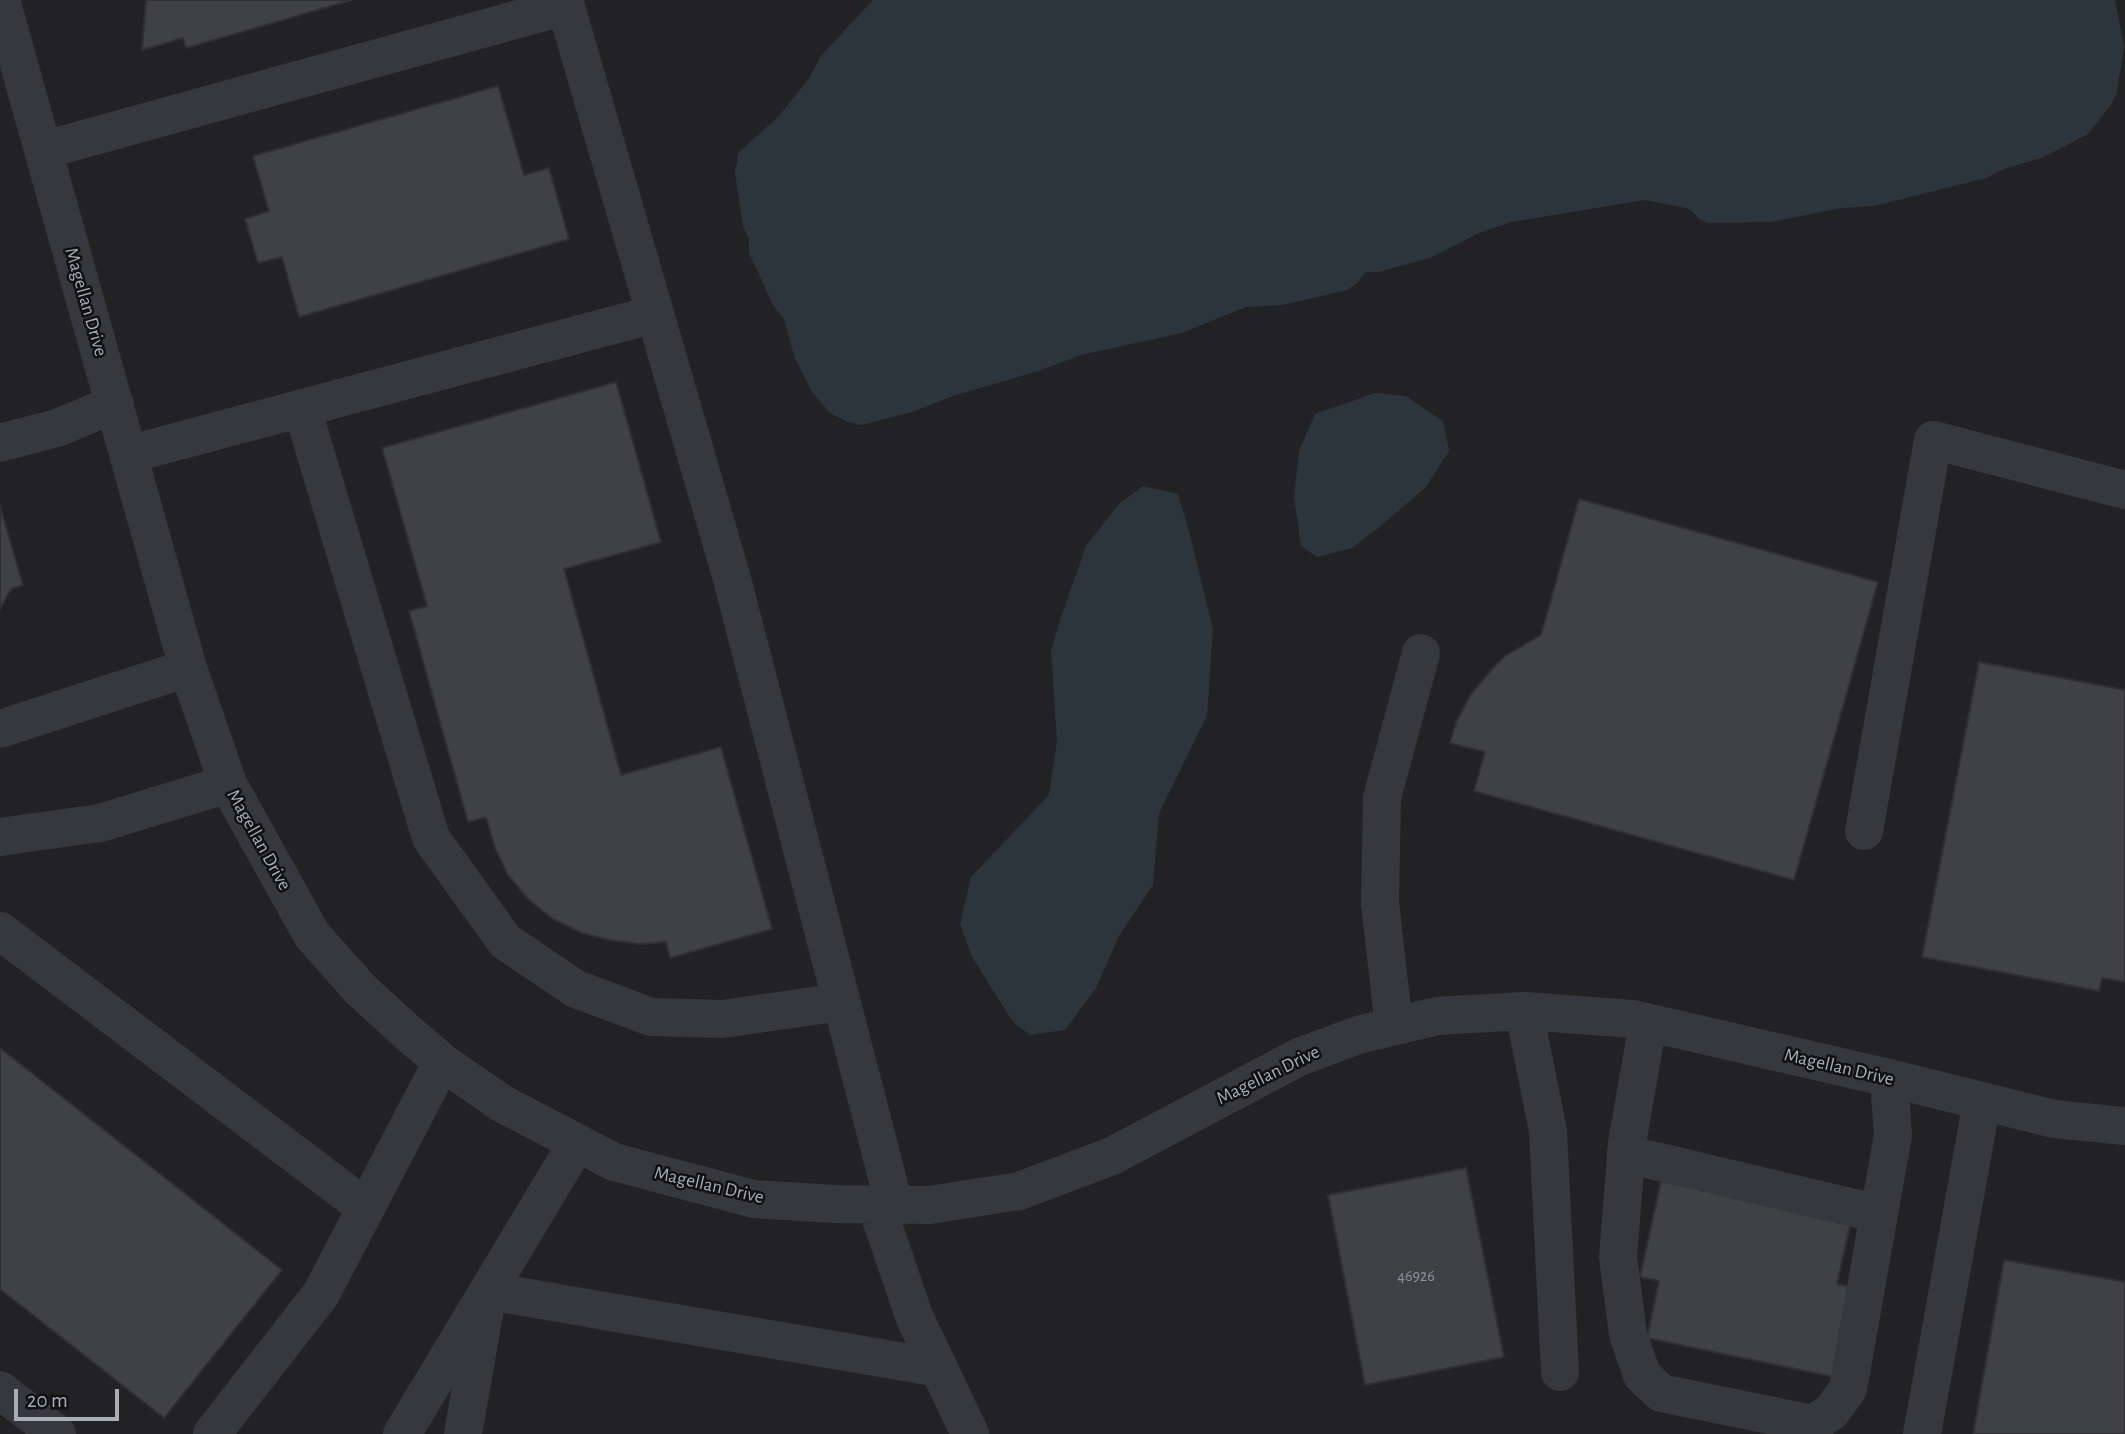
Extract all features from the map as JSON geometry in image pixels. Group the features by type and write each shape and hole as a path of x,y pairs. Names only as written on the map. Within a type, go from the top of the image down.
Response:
{"street":[{"name":"Magellan Drive","path":"1,0 188,668 228,784 312,935 361,990 442,1062 501,1103 614,1162 754,1199 930,1205 1019,1191 1112,1156 1299,1056 1358,1035 1437,1016 1524,1011 1633,1019 2054,1119 2125,1126"},
{"path":"44,150 565,3 732,579 841,1002 885,1204 914,1315 970,1434"},
{"path":"130,454 655,314"},
{"path":"0,443 57,428 115,404"},
{"path":"302,408 431,838 505,941 576,989 651,1017 722,1019 841,1002"},
{"path":"1864,831 1933,440 2125,491"},
{"path":"1394,1026 1380,903 1382,798 1421,653"},
{"path":"0,729 188,668"},
{"path":"0,837 100,823 228,784"},
{"path":"0,931 366,1208"},
{"path":"1524,1011 1548,1131 1560,1372"},
{"path":"1648,1023 1626,1154 1618,1257 1628,1334 1642,1375 1661,1393 1813,1424 1831,1412 1848,1389 1892,1135 1889,1078"},
{"path":"212,1434 321,1294 442,1062"},
{"path":"1922,1434 1982,1101"},
{"path":"402,1434 578,1143"},
{"path":"1626,1154 1879,1214"},
{"path":"488,1291 939,1368"},
{"path":"463,1434 488,1291"},
{"path":"0,1390 57,1434"}],"shaded area":[{"path":"0,0 2125,0 2125,1434 0,1434"},
{"path":"873,0 2115,0 2124,46 2117,92 2111,105 2088,134 2044,157 2004,169 1986,178 1874,206 1841,208 1771,222 1708,223 1699,219 1690,209 1645,200 1511,222 1479,233 1430,258 1378,272 1366,272 1347,290 1283,305 1246,307 1182,333 1081,355 912,412 861,425 830,413 812,392 794,356 784,319 773,305 749,253 749,239 743,226 735,173 739,152 778,117 808,80 821,56"},
{"path":"1375,393 1406,396 1443,421 1449,451 1426,487 1377,529 1352,548 1317,557 1301,546 1294,497 1299,451 1315,414"},
{"path":"1143,486 1178,494 1189,531 1213,629 1207,716 1159,813 1153,885 1119,936 1096,988 1065,1030 1030,1035 1013,1022 972,957 960,924 971,877 1049,795 1057,741 1051,651 1061,617 1086,546 1119,504"}],"building":[{"path":"146,0 352,0 186,48 183,38 142,50"},
{"path":"498,86 524,175 549,168 569,239 299,317 282,257 258,263 245,219 269,211 253,156"},
{"path":"616,382 661,542 564,569 621,775 721,747 772,929 670,958 666,942 639,944 609,940 582,933 553,919 529,900 508,875 495,848 486,817 468,822 409,611 427,606 382,448"},
{"path":"1579,499 1878,582 1794,880 1474,791 1485,752 1450,743 1456,722 1471,694 1493,668 1505,656 1541,635"},
{"path":"0,506 23,585 11,589 0,609"},
{"path":"1979,662 2125,690 2125,982 2102,978 2099,991 1922,957"},
{"path":"0,1048 282,1270 164,1418 0,1289"},
{"path":"1466,1168 1504,1357 1365,1385 1328,1195"},
{"path":"1661,1181 1851,1221 1837,1284 1853,1287 1834,1377 1647,1338 1659,1281 1640,1277"},
{"path":"2004,1260 2125,1282 2125,1434 1973,1434"}]}
